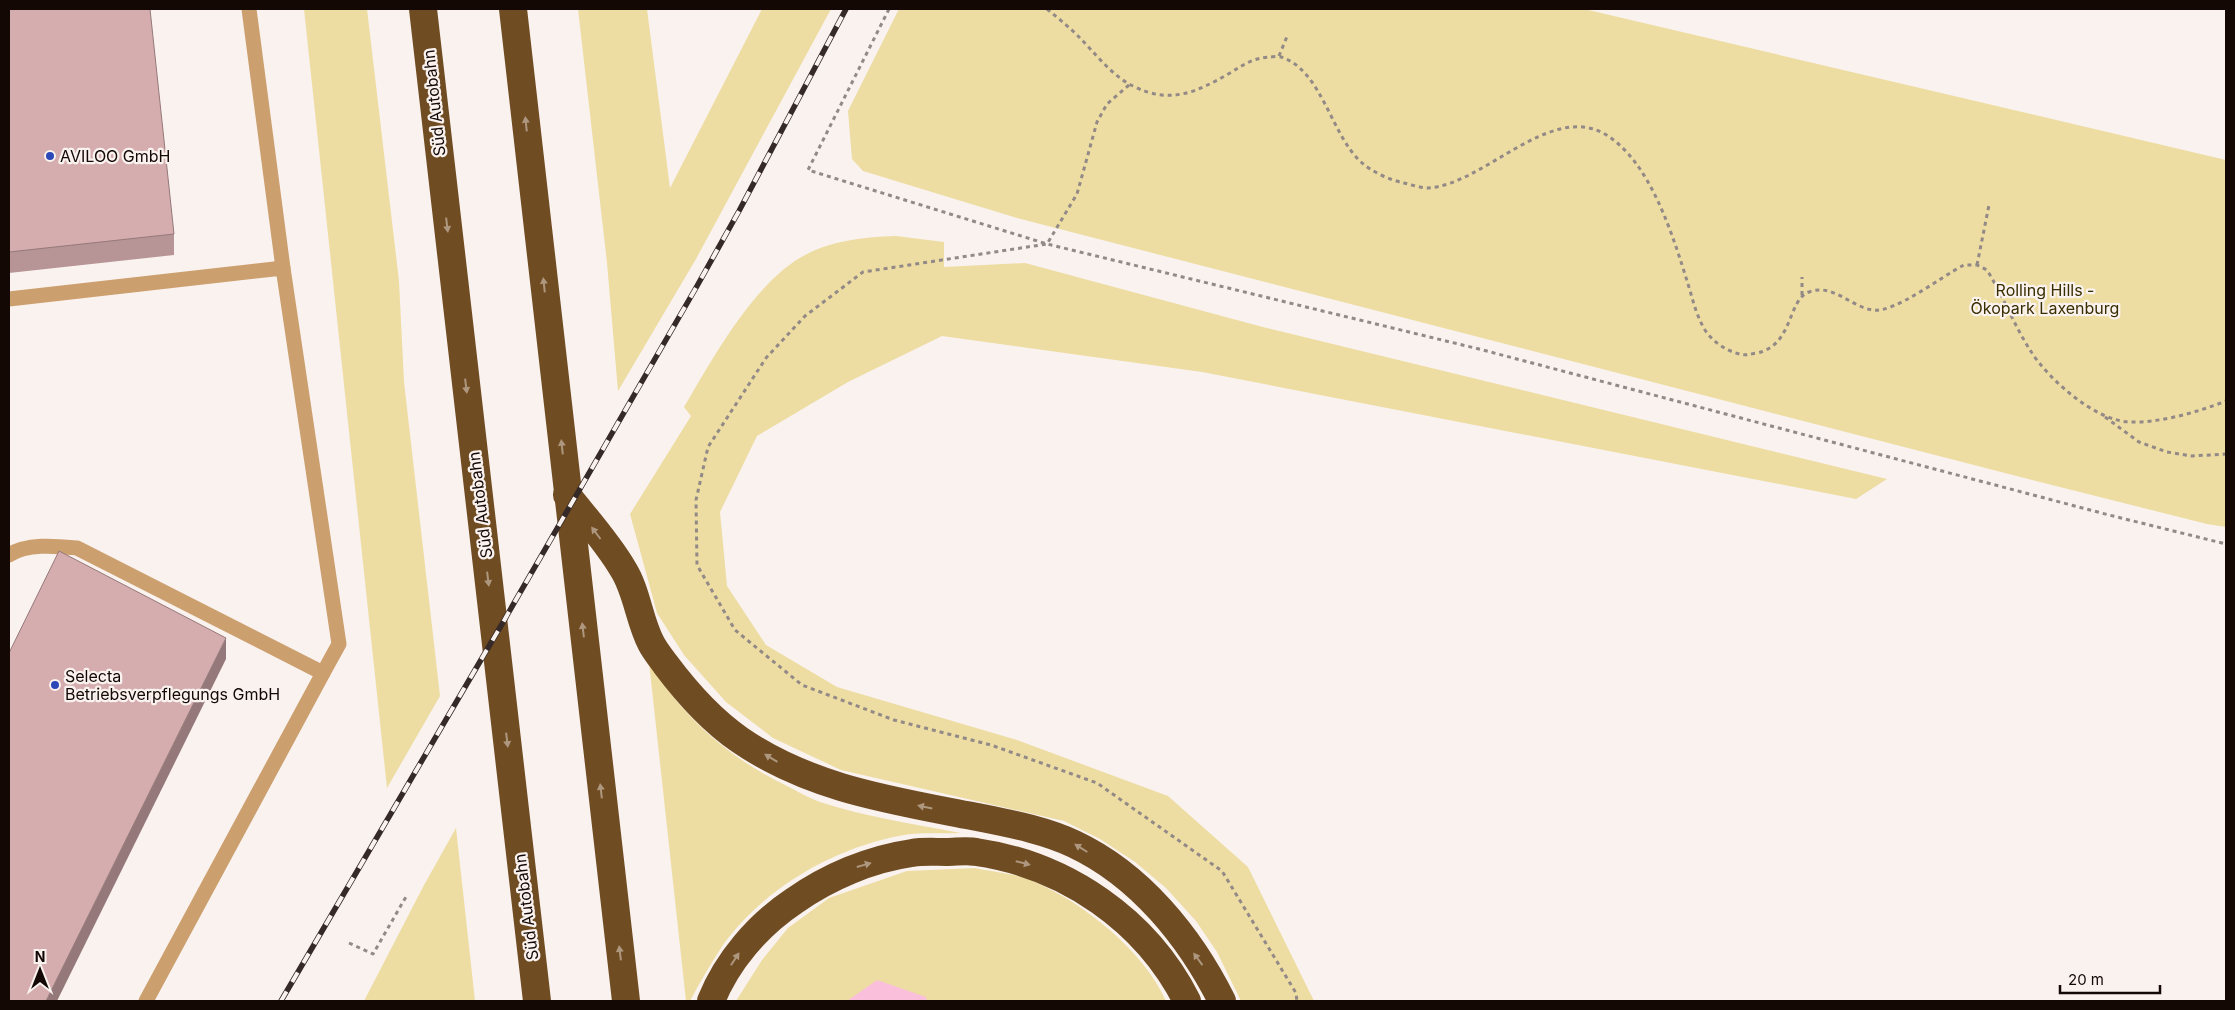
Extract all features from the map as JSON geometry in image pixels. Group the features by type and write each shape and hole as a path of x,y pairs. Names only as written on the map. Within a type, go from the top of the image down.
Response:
{"highway":[{"name":"Süd Autobahn","path":"423,9 537,1001"},
{"path":"513,9 626,1001"},
{"path":"567,495 624,570 651,644 675,677 704,711 739,739 779,764 825,783 869,795 1024,827 1073,844 1113,868 1152,900 1202,963 1222,1001"},
{"path":"711,1001 716,989 746,944 772,916 812,888 858,866 912,853 975,852 1040,867 1085,890 1120,916 1151,946 1177,981 1187,1001"}],"lane":[{"path":"146,1001 339,644 283,268 249,9"},
{"path":"9,299 283,268"},
{"path":"9,554 15,550 54,545 76,548 323,673"}],"path":[{"path":"889,9 808,170 1046,244 1479,349 2226,544"},
{"path":"1047,9 1129,85 1147,92 1166,96 1186,94 1202,89 1255,58 1279,56 1299,68 1314,86 1347,146 1361,163 1394,181 1428,188 1460,179 1539,136 1567,127 1583,127 1599,131 1616,141 1634,159 1650,189 1670,232 1695,310 1706,332 1722,348 1743,356 1762,352 1777,344 1802,295 1802,277"},
{"path":"1279,56 1288,34"},
{"path":"1129,85 1107,104 1096,122 1077,194 1046,244 863,272 805,316 766,358 708,448 696,500 697,565 735,630 802,685 894,720 991,745 1096,783 1222,871 1296,993 1297,1001"},
{"path":"1977,265 1988,205"},
{"path":"1802,295 1813,290 1830,291 1873,311 1894,307 1964,265 1977,265 1987,270 2030,351 2043,368 2071,394 2127,431 2139,442 2167,452 2192,456 2226,454"},
{"path":"2101,415 2129,422 2176,416 2209,408 2226,401"},
{"path":"349,943 374,954 407,895"}],"green space":[{"path":"304,9 367,9 399,281 404,382 440,696 387,788"},
{"path":"578,9 647,9 670,188 762,9 831,9 696,259 618,391 607,263"},
{"name":"Rolling Hills - Ökopark Laxenburg","path":"899,9 1584,9 2226,160 2226,527 2207,524 2040,482 1017,218 863,171 852,159 848,111"},
{"path":"896,236 944,242 944,267 1025,263 1259,326 1887,479 1856,499 1202,372 942,336 848,382 757,436 720,512 727,586 766,645 837,687 1017,740 1168,796 1248,867 1314,1001 1241,1001 1217,952 1196,921 1166,888 1135,862 1100,839 1064,821 841,770 773,738 726,702 684,655 657,613 630,514 691,416 684,407 708,366 753,301 788,266 807,254 828,245 850,240"},
{"path":"649,662 662,682 693,719 728,750 767,776 812,799 837,807 890,820 961,833 911,834 878,841 852,849 803,873 759,905 740,924 723,945 690,1001 686,1001"},
{"path":"456,828 475,1001 364,1001 423,887"},
{"path":"975,868 1029,879 1054,891 1093,916 1128,947 1143,964 1156,982 1166,1001 736,1001 762,960 788,928 829,898 907,871"}],"shaded area":[{"path":"877,980 926,997 927,1001 847,1001"}],"building":[{"path":"9,9 150,9 174,234 9,252"},
{"path":"59,551 226,638 46,1001 9,1001 9,653"}],"railway":[{"path":"281,1001 697,286 846,9"}],"place":[{"name":"AVILOO GmbH","path":"50,156"},
{"name":"Selecta Betriebsverpflegungs GmbH","path":"55,685"}]}
